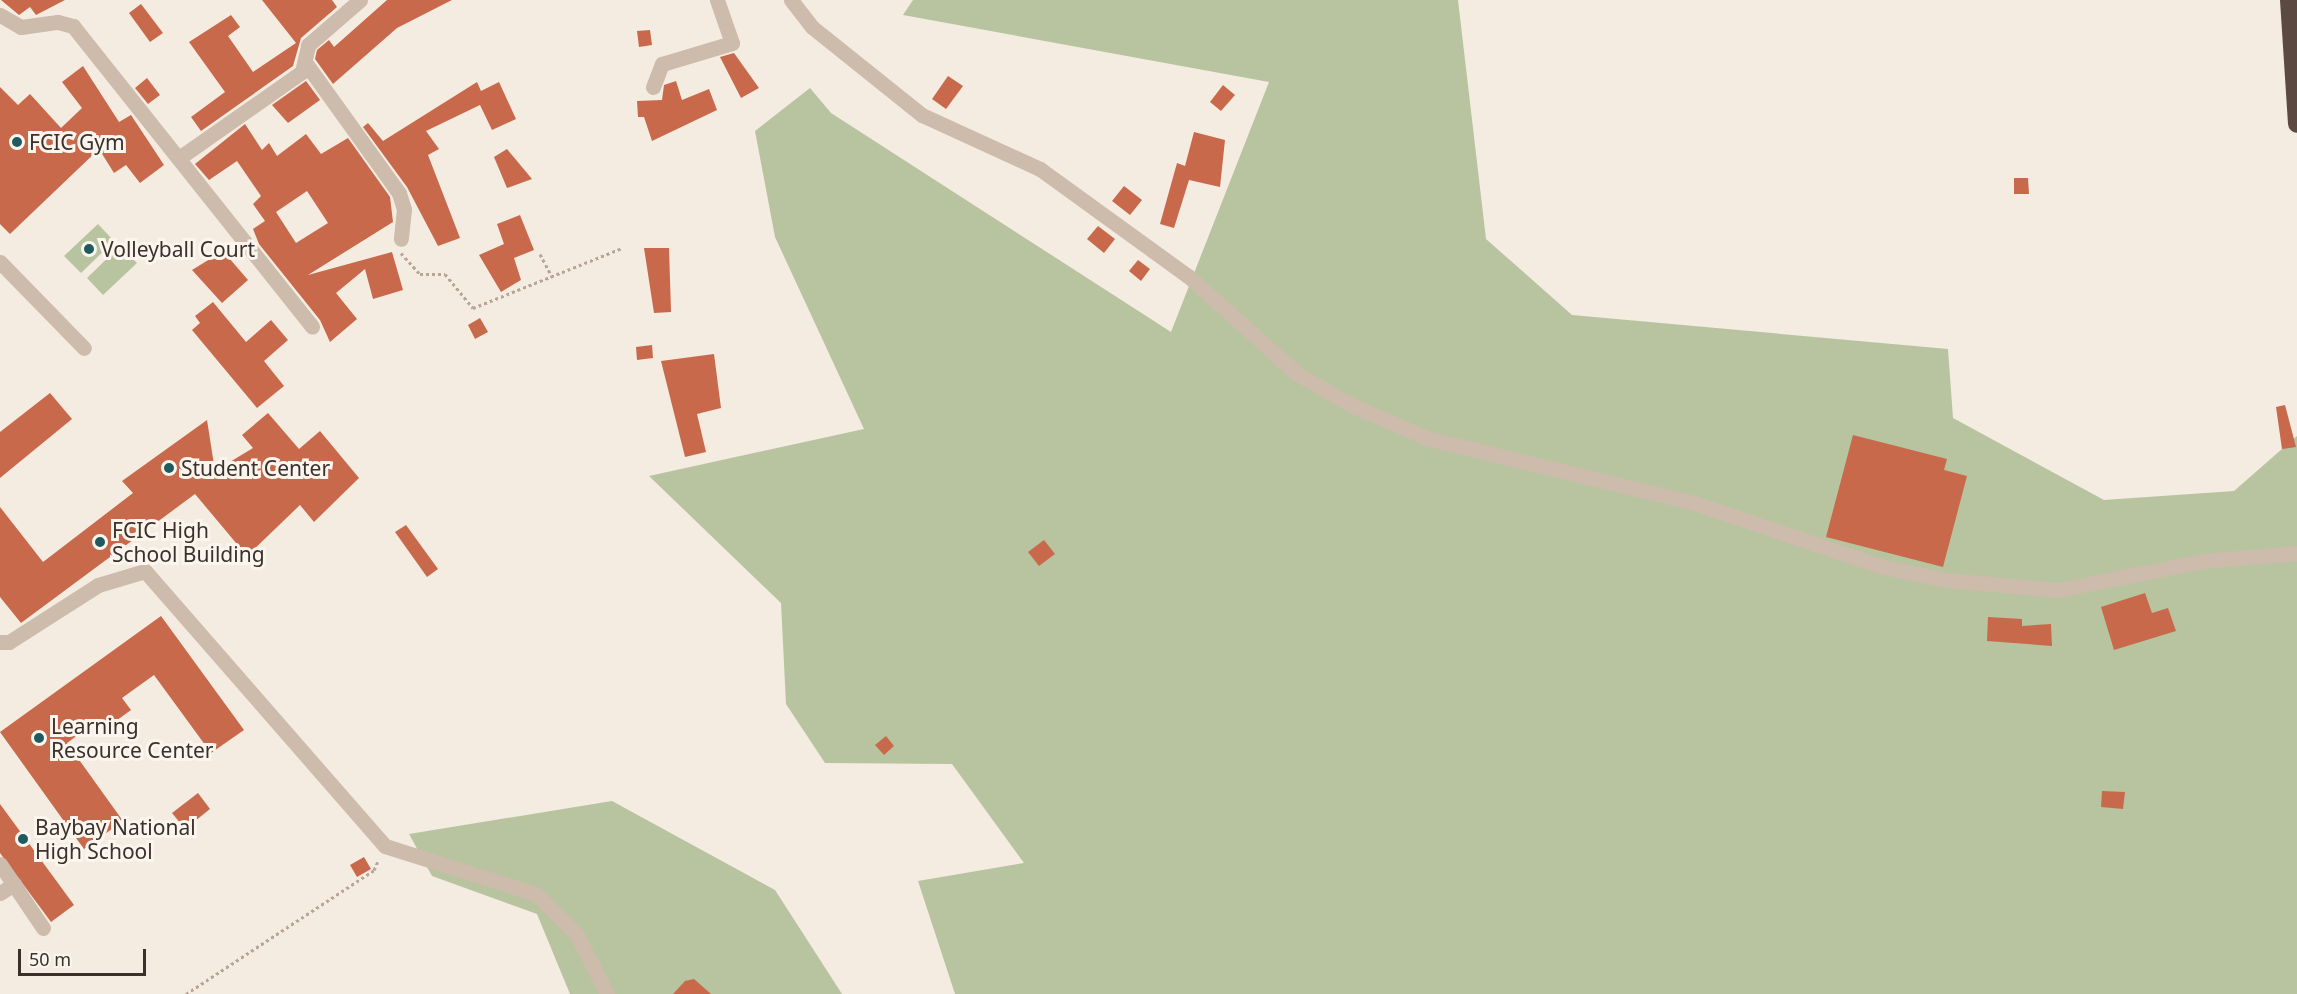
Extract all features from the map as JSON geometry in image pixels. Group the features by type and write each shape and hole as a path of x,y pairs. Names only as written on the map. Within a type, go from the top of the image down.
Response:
{"highway":[{"path":"2289,0 2297,124"}],"street":[{"path":"360,0 308,45 307,65 399,193 404,209 401,239"},
{"path":"653,87 662,64 732,43 717,0"},
{"path":"791,0 812,27 922,115 1040,169 1188,276 1296,372 1351,405 1430,439 1694,503 1883,567 1946,580 2057,590 2203,561 2297,553"},
{"path":"0,15 21,27 58,22 73,26 312,326"},
{"path":"179,158 307,65"},
{"path":"0,266 84,348"},
{"path":"0,642 9,642 98,585 145,571 385,846 536,894 577,935 607,994"},
{"path":"0,864 43,928"},
{"path":"0,893 14,884"}],"path":[{"path":"401,239 402,257 418,273 446,274 473,308 622,249"},
{"path":"540,254 552,277"},
{"path":"186,994 375,870 385,846"}],"green space":[{"path":"913,0 1458,0 1486,239 1572,315 1948,349 1953,418 2104,500 2234,491 2297,436 2297,994 955,994 918,881 1024,863 952,764 825,763 786,704 781,603 649,476 864,429 775,237 755,131 810,88 831,113 1171,332 1269,82 903,15"},
{"name":"Volleyball Court","path":"98,224 114,241 81,273 64,256"},
{"name":"Volleyball Court","path":"120,246 137,263 103,295 87,278"},
{"path":"612,801 775,890 842,994 570,994 537,914 432,876 409,834"}],"building":[{"path":"1,0 65,0 36,15 30,7 19,15"},
{"path":"262,0 332,0 337,7 301,38 293,66 201,131 191,117 225,92 189,42 231,15 240,27 228,36 253,72 296,43"},
{"path":"387,0 452,0 397,28 333,84 315,59 317,50 329,40 334,47"},
{"path":"141,4 163,33 150,42 129,13"},
{"path":"650,30 652,45 639,47 637,31"},
{"path":"734,53 759,88 741,98 720,57"},
{"path":"83,66 119,122 131,115 164,165 140,183 126,165 114,173 99,149 10,234 0,224 0,87 18,105 30,94 61,128 82,108 62,82"},
{"path":"948,76 963,86 946,109 932,99"},
{"path":"147,78 160,95 148,104 135,88"},
{"path":"306,81 320,100 288,123 272,105"},
{"path":"676,81 682,100 709,89 717,110 652,141 644,117 638,117 637,101 662,100 664,85"},
{"path":"477,82 481,91 499,82 516,119 492,130 480,105 426,131 439,149 428,155 460,238 438,246 407,187 363,127 368,123 383,141"},
{"path":"1223,85 1235,95 1221,111 1210,102"},
{"path":"245,124 262,150 269,143 277,156 306,134 321,154 348,138 390,197 393,222 308,275 392,252 403,290 373,299 365,269 336,293 357,319 330,342 320,320 259,244 253,229 265,221 253,204 261,196 237,161 209,180 195,164","holes":["307,191 328,223 296,243 276,212"]},
{"path":"1194,132 1225,140 1220,187 1189,180 1174,228 1160,224 1177,163 1185,166"},
{"path":"507,149 532,179 507,188 494,157"},
{"path":"2014,178 2028,178 2029,194 2014,194"},
{"path":"1124,186 1142,200 1130,215 1112,201"},
{"path":"520,215 534,250 514,258 521,280 501,292 479,255 504,244 497,224"},
{"path":"1098,226 1115,239 1104,253 1087,239"},
{"path":"644,248 669,248 671,312 654,313"},
{"path":"223,251 248,280 222,303 192,270"},
{"path":"1138,260 1150,269 1141,281 1129,271"},
{"path":"213,302 246,342 271,320 288,340 264,361 284,386 257,408 192,330 200,323 195,316"},
{"path":"480,318 488,332 475,339 468,325"},
{"path":"652,345 653,358 637,360 636,347"},
{"path":"714,354 721,408 697,414 706,452 685,457 661,361"},
{"path":"50,393 72,419 0,478 0,432"},
{"path":"2285,405 2296,447 2282,449 2276,407"},
{"path":"268,413 299,449 320,431 359,478 314,522 300,505 247,556 195,494 21,623 0,597 0,507 43,562 133,493 122,481 207,420 215,471 253,448 242,435"},
{"path":"1853,435 1947,459 1944,470 1967,476 1943,567 1826,537"},
{"path":"406,525 438,569 427,577 395,532"},
{"path":"1044,540 1055,554 1039,566 1028,552"},
{"path":"2145,593 2152,613 2168,608 2176,631 2114,650 2101,607"},
{"name":"Learning Resource Center","path":"161,616 244,730 211,753 154,675 122,698 131,710 102,731 93,724 67,743 123,821 84,849 0,732"},
{"path":"1988,617 2022,619 2022,626 2051,624 2052,646 1987,641"},
{"path":"886,736 894,746 884,755 875,745"},
{"path":"2102,791 2125,792 2123,809 2101,807"},
{"path":"198,793 210,809 185,829 172,813"},
{"path":"0,804 74,905 51,922 0,853"},
{"path":"364,857 371,869 357,877 350,865"},
{"path":"694,979 711,994 673,994 685,981"}],"place":[{"name":"FCIC Gym","path":"17,142"},
{"name":"Volleyball Court","path":"89,249"},
{"name":"Student Center","path":"169,468"},
{"name":"FCIC High School Building","path":"100,542"},
{"name":"Learning Resource Center","path":"39,738"},
{"name":"Baybay National High School","path":"23,839"}]}
